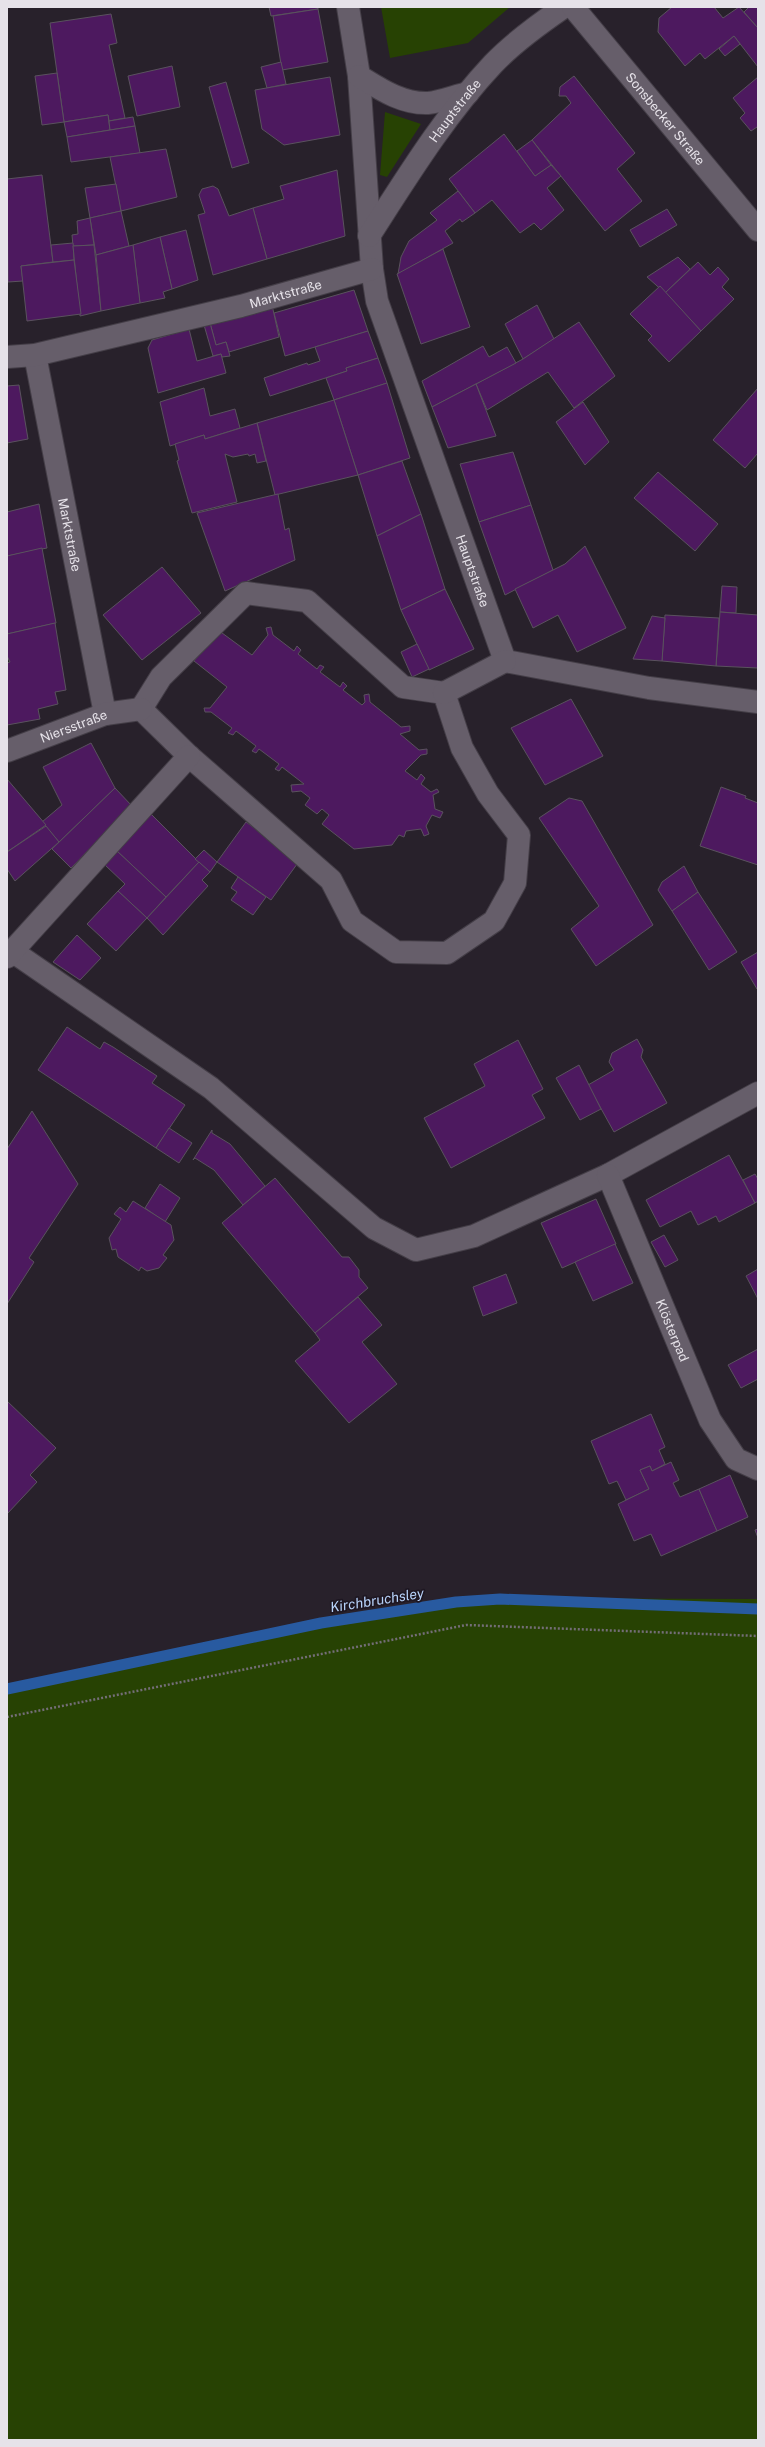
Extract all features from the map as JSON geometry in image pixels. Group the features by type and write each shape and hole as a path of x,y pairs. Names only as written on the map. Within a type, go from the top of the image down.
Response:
{"street":[{"name":"Hauptstraße","path":"348,7 359,76 369,236 377,301 505,661"},
{"name":"Hauptstraße","path":"369,236 403,184 468,93 517,42 564,7"},
{"name":"Sonsbecker Straße","path":"573,7 758,230"},
{"path":"359,76 388,94 408,100 428,103 468,93"},
{"name":"Marktstraße","path":"7,357 35,355 241,306 372,269"},
{"name":"Marktstraße","path":"35,355 105,714"},
{"path":"444,693 462,748 488,794 519,835 515,883 494,921 447,953 396,952 352,921 331,880 191,758 141,709 161,677 246,593 307,601 403,687 444,693 505,661 649,688 758,702"},
{"name":"Niersstraße","path":"7,751 105,714 141,709"},
{"path":"191,758 10,954 211,1088 374,1228 416,1250 474,1236 608,1175 758,1093"},
{"name":"Klösterpad","path":"608,1175 710,1420 736,1459 758,1469"}],"path":[{"path":"7,1717 466,1625 758,1636"}],"green space":[{"path":"381,7 510,7 468,43 390,58"},
{"path":"385,112 421,124 387,177 380,175"},
{"path":"451,1598 758,1599 758,2440 7,2440 7,1686"}],"building":[{"path":"269,7 318,7 318,9 271,16"},
{"path":"672,7 714,7 723,18 739,7 758,28 758,67 734,36 705,59 700,53 685,66 658,32 659,18"},
{"path":"749,7 758,7 758,28 744,12"},
{"path":"318,9 328,62 282,70 273,16"},
{"path":"111,14 117,43 109,45 125,118 109,121 108,115 64,122 50,23"},
{"path":"734,36 740,44 725,56 719,49"},
{"path":"281,62 286,84 267,88 261,67"},
{"path":"172,66 180,107 137,116 128,76"},
{"path":"57,73 64,122 42,125 35,76"},
{"path":"574,76 635,153 617,169 642,201 605,231 532,140 571,103 566,96 559,96 560,87"},
{"path":"330,77 340,135 284,145 262,129 255,90"},
{"path":"758,77 758,129 757,127 751,131 740,118 745,113 733,98"},
{"path":"226,82 249,163 232,168 209,87"},
{"path":"108,115 110,130 67,137 64,122"},
{"path":"133,117 135,126 110,130 109,121"},
{"path":"135,126 140,153 71,162 67,137"},
{"path":"504,134 535,176 551,165 561,176 547,188 564,210 541,230 534,223 520,233 492,200 475,213 449,179"},
{"path":"532,140 551,165 535,176 517,151"},
{"path":"166,149 177,197 121,211 110,157"},
{"path":"337,170 345,236 267,259 253,208 284,199 280,186"},
{"path":"42,175 53,262 21,266 23,281 8,282 7,179"},
{"path":"116,184 121,211 90,218 85,188"},
{"path":"213,186 218,189 229,216 253,208 267,259 213,275 198,215 205,213 199,195 202,189"},
{"path":"458,191 475,213 462,222 460,219 445,231 453,243 398,274 401,257 409,241 437,220 430,213"},
{"path":"667,209 677,225 640,247 630,230"},
{"path":"121,211 129,246 96,255 90,218"},
{"path":"90,218 94,245 73,246 72,235 78,234 77,221"},
{"path":"186,230 198,280 172,289 160,237"},
{"path":"160,237 172,289 163,292 165,298 140,303 133,245"},
{"path":"73,243 74,260 53,262 51,245"},
{"path":"94,245 101,311 80,316 73,246"},
{"path":"133,245 140,303 101,311 96,255"},
{"path":"443,249 470,327 421,344 397,274"},
{"path":"678,257 690,269 665,293 647,277"},
{"path":"74,260 81,314 27,321 21,266"},
{"path":"698,262 710,275 718,267 729,279 722,287 734,299 701,331 665,293"},
{"path":"660,286 701,331 669,362 648,340 652,336 630,314"},
{"path":"354,290 368,331 285,356 274,313"},
{"path":"272,305 279,337 229,352 226,342 216,345 210,323"},
{"path":"537,305 554,339 523,359 505,324"},
{"path":"579,322 615,376 574,408 548,372 487,410 476,384 523,359"},
{"path":"210,323 216,345 226,342 230,356 222,357 221,354 213,356 204,325"},
{"path":"189,329 197,361 221,354 226,373 158,393 148,348 152,340"},
{"path":"368,331 378,358 346,368 347,371 270,396 264,378 307,363 308,365 320,361 315,347"},
{"path":"483,346 489,357 507,347 516,363 432,407 422,381"},
{"path":"378,358 387,383 334,400 326,378 347,371 346,368"},
{"path":"387,383 410,458 358,475 334,400"},
{"path":"476,384 496,436 448,448 432,407"},
{"path":"19,385 28,439 7,443 7,386"},
{"path":"204,388 210,416 235,409 240,428 205,439 204,435 170,446 160,402"},
{"path":"758,388 758,453 745,468 713,440"},
{"path":"334,400 358,475 275,495 257,423"},
{"path":"583,402 609,442 585,465 556,422"},
{"path":"257,423 266,461 257,463 255,454 233,457 225,454 237,502 192,513 177,461 179,460 175,444 204,435 205,439"},
{"path":"513,452 531,505 479,522 460,464"},
{"path":"402,461 421,514 377,536 358,475"},
{"path":"658,472 718,524 695,551 634,498"},
{"path":"278,494 285,530 289,528 295,560 225,591 197,513"},
{"path":"39,504 47,548 7,556 7,512"},
{"path":"531,505 553,570 505,595 479,522"},
{"path":"421,514 445,589 401,610 377,536"},
{"path":"585,546 626,628 577,652 558,615 533,628 515,589 565,564"},
{"path":"42,548 56,623 7,634 7,556"},
{"path":"162,567 201,613 142,660 103,615"},
{"path":"722,586 737,587 736,613 720,612"},
{"path":"445,589 474,649 429,670 401,610"},
{"path":"720,612 758,615 758,668 716,666"},
{"path":"665,615 719,618 716,666 662,661"},
{"path":"652,616 665,618 662,661 633,659"},
{"path":"55,623 66,690 55,692 58,704 38,709 40,719 7,725 7,663 10,662 7,656 7,634"},
{"path":"271,627 273,635 294,651 297,646 301,650 298,654 317,669 320,665 324,667 320,672 340,687 343,682 347,686 343,690 362,705 365,702 364,695 369,694 370,702 401,727 410,726 410,731 400,734 419,750 427,749 427,754 421,755 405,771 417,780 421,774 425,778 421,784 431,792 437,789 439,792 433,795 435,809 443,812 440,818 432,815 426,826 429,834 424,836 421,829 406,831 404,837 399,835 392,845 354,849 322,824 329,815 322,809 317,814 305,805 310,798 301,791 292,792 291,785 304,784 282,767 279,771 275,769 279,764 259,749 256,753 252,751 256,746 236,731 233,735 228,733 232,728 211,712 205,712 204,708 210,708 227,687 194,661 218,630 252,655 268,635 266,628"},
{"path":"417,644 429,669 412,677 401,652"},
{"path":"571,699 603,756 545,785 511,728"},
{"path":"91,743 115,788 59,842 42,822 62,805 43,767"},
{"path":"7,779 46,825 7,852"},
{"path":"721,787 746,796 745,798 758,803 758,865 700,846"},
{"path":"115,788 132,806 71,868 52,849"},
{"path":"569,798 582,801 653,925 596,966 571,929 599,906 539,818"},
{"path":"151,814 199,862 166,897 117,851"},
{"path":"246,822 300,860 271,900 217,862"},
{"path":"46,826 59,842 15,881 7,869 7,852"},
{"path":"204,850 217,862 210,872 195,859"},
{"path":"117,851 166,897 147,918 118,891 125,884 105,865"},
{"path":"199,862 210,872 202,880 208,886 163,935 147,918"},
{"path":"684,866 698,892 672,911 658,890 662,882"},
{"path":"238,877 266,897 253,915 231,900 237,892 231,888"},
{"path":"118,891 147,918 116,951 87,924"},
{"path":"698,892 737,952 709,970 672,911"},
{"path":"77,935 101,958 80,980 53,962"},
{"path":"758,952 758,988 757,989 741,962"},
{"path":"67,1027 100,1049 104,1042 157,1076 152,1083 185,1105 156,1148 38,1070"},
{"path":"637,1039 643,1050 641,1057 667,1103 614,1132 588,1085 614,1070 609,1062 612,1053"},
{"path":"518,1040 543,1089 532,1095 545,1118 451,1168 424,1118 485,1086 474,1064"},
{"path":"579,1065 601,1109 580,1120 556,1078"},
{"path":"32,1111 78,1184 29,1258 34,1262 7,1304 7,1149"},
{"path":"169,1128 192,1143 179,1163 156,1148"},
{"path":"212,1130 212,1133 230,1144 265,1186 243,1205 214,1170 195,1158 193,1160"},
{"path":"729,1155 755,1203 719,1222 716,1216 698,1225 691,1211 660,1227 646,1200"},
{"path":"755,1174 758,1179 758,1201 755,1203 743,1180"},
{"path":"275,1178 342,1257 349,1257 359,1270 359,1277 368,1288 315,1333 222,1223"},
{"path":"160,1184 180,1198 165,1222 145,1208"},
{"path":"596,1199 616,1244 562,1268 541,1223"},
{"path":"133,1201 171,1225 174,1240 163,1255 167,1258 159,1268 147,1271 141,1267 139,1271 118,1257 116,1249 112,1250 109,1238 121,1219 114,1214 120,1207 126,1212"},
{"path":"664,1235 678,1260 665,1267 651,1242"},
{"path":"615,1244 633,1283 593,1301 575,1262"},
{"path":"758,1269 758,1299 746,1276"},
{"path":"506,1274 517,1303 483,1316 473,1287"},
{"path":"358,1297 382,1325 362,1342 397,1384 349,1423 295,1361 320,1340 315,1333"},
{"path":"758,1349 758,1379 741,1388 728,1365"},
{"path":"7,1401 56,1448 30,1475 37,1482 7,1514"},
{"path":"651,1414 665,1447 659,1450 665,1464 652,1471 650,1466 640,1470 649,1489 626,1500 617,1481 609,1484 591,1441"},
{"path":"671,1462 679,1480 673,1483 680,1497 699,1489 717,1531 661,1556 651,1534 634,1541 618,1504 649,1489 640,1470 650,1466 652,1471"},
{"path":"730,1475 748,1517 717,1531 699,1489"},
{"path":"758,1529 758,1538 755,1530"}],"waterway":[{"name":"Kirchbruchsley","path":"7,1689 321,1623 456,1602 500,1599 758,1609"}]}
